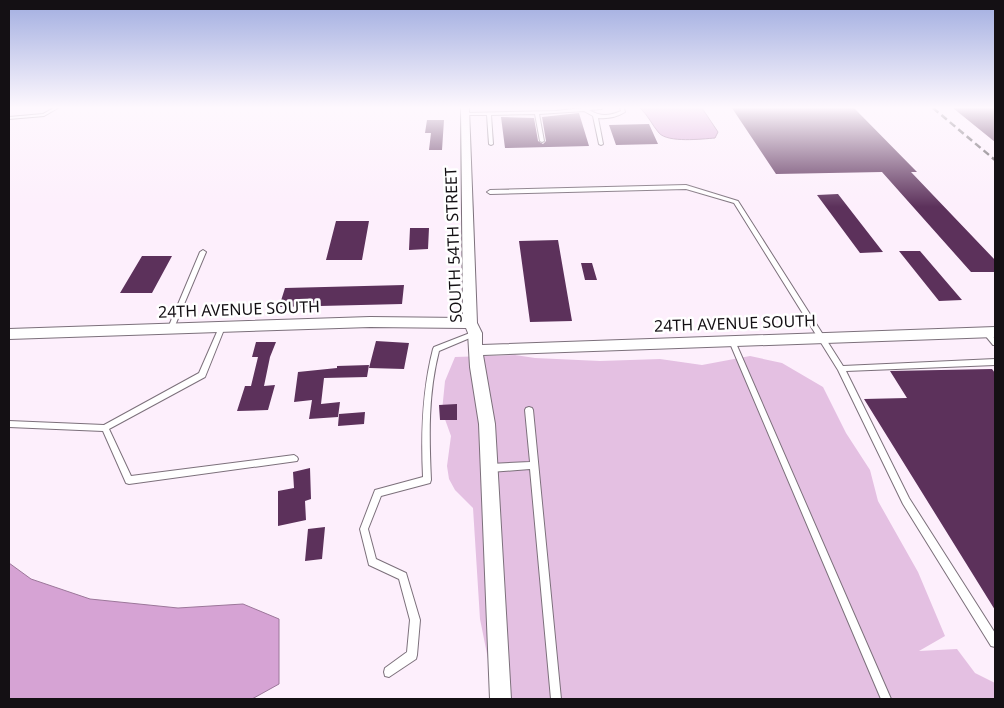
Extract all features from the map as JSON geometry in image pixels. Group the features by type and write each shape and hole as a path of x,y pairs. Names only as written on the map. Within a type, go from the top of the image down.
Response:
{"street":[{"name":"SOUTH 54TH STREET","path":"466,141 474,335 487,424 501,699"},
{"name":"24TH AVENUE SOUTH","path":"9,334 370,322 474,335 732,341 990,332"}],"lane":[{"path":"490,192 686,188 736,202 840,369 906,501 995,642"},
{"path":"172,328 203,252"},
{"path":"9,424 105,428 202,375 222,326"},
{"path":"990,332 995,343"},
{"path":"389,672 412,655 415,620 402,576 372,562 364,529 378,494 427,480 424,416 430,370 436,349 474,335"},
{"path":"732,341 886,699"},
{"path":"840,369 995,362"},
{"path":"529,410 556,699"},
{"path":"105,428 129,480 294,459"},
{"path":"490,468 534,466"}],"shaded area":[{"path":"515,355 535,358 600,361 660,359 702,365 750,356 782,363 823,387 846,433 870,470 878,501 918,572 945,636 919,651 957,649 975,673 995,683 995,699 496,699 480,619 473,508 455,490 449,479 447,466 451,436 442,411 445,381 455,357"},
{"path":"9,563 31,579 90,599 178,608 243,604 279,619 279,684 252,699 9,699"}],"building":[{"path":"430,141 443,141 442,150 429,150"},
{"path":"504,141 538,141 543,144 546,141 587,141 589,146 505,148"},
{"path":"615,141 657,141 658,144 616,145"},
{"path":"754,141 887,141 917,172 911,172 995,260 995,272 971,272 882,172 776,174"},
{"path":"838,194 883,252 860,253 817,195"},
{"path":"336,221 369,221 362,260 326,260"},
{"path":"410,228 429,228 428,249 409,250"},
{"path":"558,240 572,321 530,322 519,241"},
{"path":"899,251 920,251 962,300 939,301"},
{"path":"142,256 172,256 152,293 120,293"},
{"path":"581,263 592,263 597,280 585,280"},
{"path":"404,285 402,304 279,307 285,288"},
{"path":"376,341 409,343 404,369 369,368"},
{"path":"256,342 276,342 270,357 264,386 275,385 268,410 237,411 245,386 251,386 258,357 252,357"},
{"path":"369,365 367,377 324,378 321,404 340,402 338,417 309,419 312,400 294,402 298,372 337,368 337,366"},
{"path":"992,369 995,373 995,610 864,399 907,398 890,371"},
{"path":"457,404 457,420 440,420 439,405"},
{"path":"365,412 364,424 338,426 339,414"},
{"path":"310,468 311,499 305,501 306,520 278,526 278,491 294,488 293,472"},
{"path":"325,527 322,559 305,561 308,529"}],"railway":[{"path":"972,141 995,160"}]}
